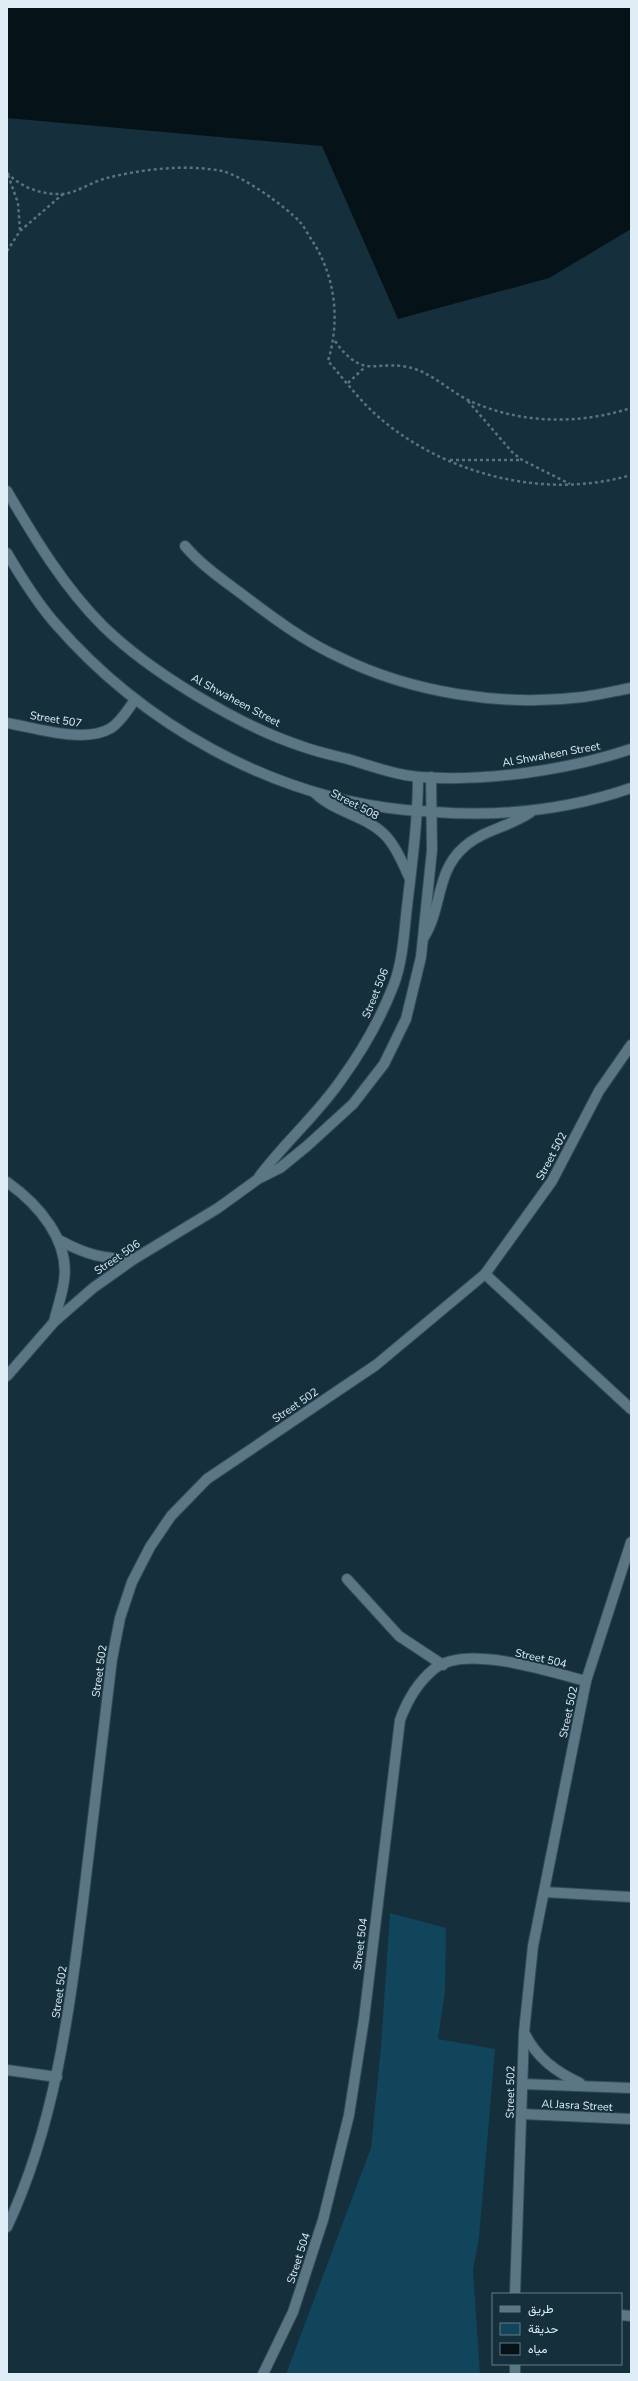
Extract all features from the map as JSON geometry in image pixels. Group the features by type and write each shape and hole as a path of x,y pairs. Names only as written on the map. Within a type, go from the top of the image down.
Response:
{"street":[{"name":"Al Shwaheen Street","path":"7,491 35,539 76,597 104,627 144,661 194,693 254,726 301,746 374,767 418,777 479,778 573,765 631,749"},
{"path":"185,546 200,562 298,634 339,657 381,674 434,689 487,697 536,699 583,697 631,688"},
{"path":"7,553 27,586 54,622 82,652 135,700 180,731 233,760 274,778 312,790 379,806 418,811 483,815 534,810 595,799 631,788"},
{"name":"Street 507","path":"7,723 82,736 97,734 112,727 135,700"},
{"name":"Street 506","path":"258,1179 272,1161 309,1121 342,1080 382,1012 394,983 401,957 418,811 418,777"},
{"name":"Street 506","path":"7,1376 54,1322 93,1288 134,1258 218,1208 258,1179 280,1168 353,1104 384,1064 406,1019 412,999 423,938 432,850 433,811 431,777"},
{"name":"Street 508","path":"312,790 332,806 372,825 384,834 392,844 410,879"},
{"name":"Street 506","path":"423,938 433,920 443,879 457,854 475,839 515,822 534,810"},
{"name":"Street 502","path":"7,2228 24,2192 57,2077 72,1994 112,1659 120,1618 132,1582 150,1547 171,1516 207,1479 376,1365 485,1274 552,1181 599,1091 631,1045"},
{"path":"7,1182 35,1207 59,1240 63,1258 64,1280 54,1322"},
{"path":"59,1240 81,1252 96,1256 134,1258"},
{"path":"485,1274 607,1389 631,1408"},
{"name":"Street 502","path":"515,2293 524,2032 533,1946 586,1681 631,1542"},
{"path":"347,1578 399,1636 443,1665"},
{"name":"Street 504","path":"263,2374 298,2298 323,2220 349,2115 364,2019 400,1720 407,1702 420,1684 435,1668 468,1659 494,1659 586,1681"},
{"path":"544,1892 631,1898"},
{"path":"524,2032 530,2045 550,2066 563,2076 586,2086"},
{"path":"7,2070 57,2077"},
{"name":"Al Jasra Street","path":"522,2084 631,2088"},
{"name":"Al Jasra Street","path":"522,2114 631,2119"}],"path":[{"path":"7,251 20,231 64,194 105,178 144,169 205,169 224,172 246,182 277,202 301,223 321,254 331,281 334,341 328,361 373,412 417,445 472,470 530,484 572,485 615,480 631,475"},
{"path":"8,173 21,184 34,190 64,194"},
{"path":"8,173 18,203 20,231"},
{"path":"334,341 349,358 365,367 392,365 407,367 422,372 468,400 503,413 550,420 585,420 631,408"},
{"path":"348,383 365,367"},
{"path":"468,400 512,452 522,460 572,485"},
{"path":"448,460 522,460"}],"green space":[{"path":"390,1913 446,1928 445,1991 438,2039 495,2049 479,2237 473,2270 480,2374 286,2374 371,2148 381,2046"}],"water":[{"path":"7,7 631,7 631,229 549,278 398,319 322,146 7,118"}]}
